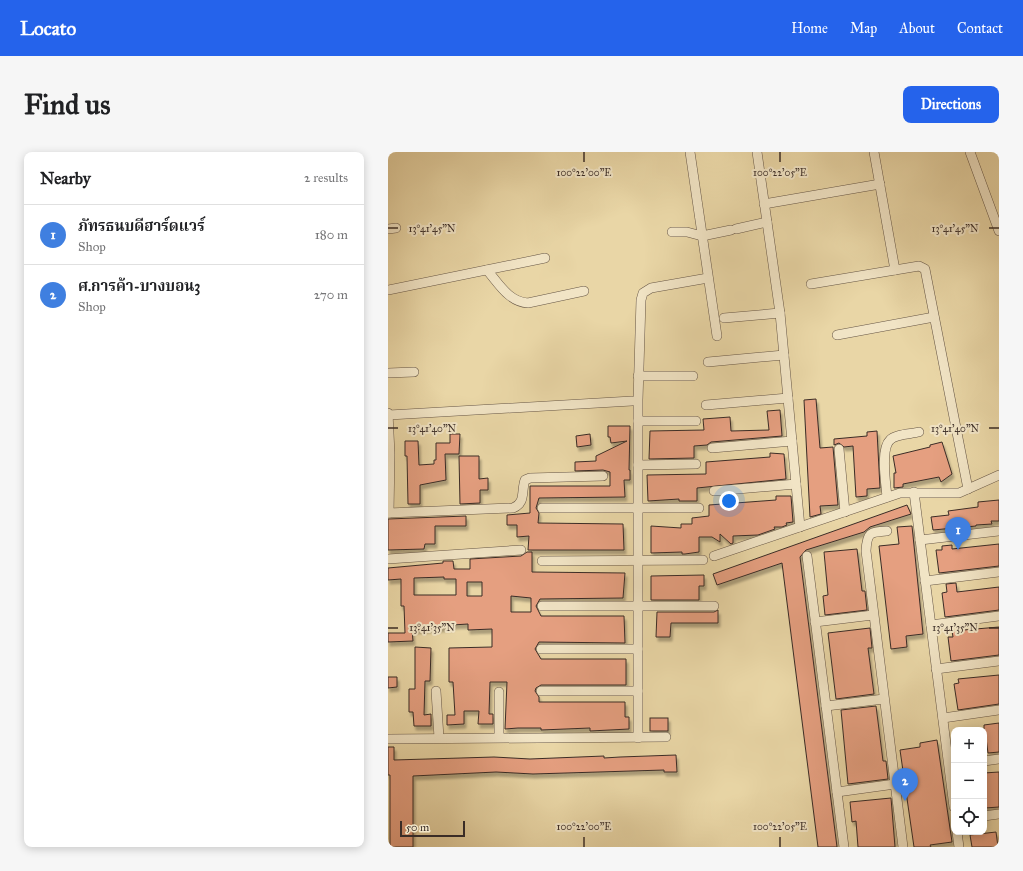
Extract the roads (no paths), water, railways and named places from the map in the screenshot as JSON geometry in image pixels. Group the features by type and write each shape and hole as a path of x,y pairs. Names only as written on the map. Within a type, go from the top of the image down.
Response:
{"street":[{"path":"690,152 717,336"},
{"path":"757,152 780,313 800,527"},
{"path":"874,152 895,270"},
{"path":"970,152 999,231"},
{"path":"764,204 880,184"},
{"path":"672,232 687,232 702,236 767,222"},
{"path":"388,290 545,258"},
{"path":"811,284 919,266 925,269 968,489"},
{"path":"487,270 510,298 519,303 528,303 584,291"},
{"path":"638,738 638,376 641,300 643,293 651,288 708,278"},
{"path":"724,318 780,313"},
{"path":"837,335 934,317"},
{"path":"708,362 784,355"},
{"path":"388,373 414,372"},
{"path":"638,376 693,376"},
{"path":"706,405 788,398"},
{"path":"603,476 530,478 525,480 522,500 518,506 513,508 388,513 388,414 632,401"},
{"path":"638,421 696,421"},
{"path":"887,497 884,458 886,444 890,439 919,432"},
{"path":"712,448 792,441"},
{"path":"839,448 845,512"},
{"path":"638,465 696,464"},
{"path":"714,556 900,493 914,492 952,494 968,489 999,475"},
{"path":"714,491 796,484"},
{"path":"914,492 936,669 951,765"},
{"path":"542,508 699,508"},
{"path":"887,531 872,532 866,540 873,615 903,847"},
{"path":"920,540 999,531"},
{"path":"388,559 521,550"},
{"path":"807,556 844,847"},
{"path":"542,561 703,560"},
{"path":"925,582 999,572"},
{"path":"542,606 714,606"},
{"path":"815,622 873,615"},
{"path":"931,625 999,616"},
{"path":"541,649 638,649"},
{"path":"936,669 999,661"},
{"path":"436,691 439,738"},
{"path":"541,691 638,691"},
{"path":"499,692 500,737"},
{"path":"826,706 884,699"},
{"path":"943,718 999,710"},
{"path":"388,739 666,737"},
{"path":"987,761 999,759"},
{"path":"837,792 895,784"},
{"path":"987,816 999,814"},
{"path":"957,835 959,847"}],"place":[{"name":"ภัทรธนบดีฮาร์ดแวร์","path":"958,550"},
{"name":"ศ.การค้า-บางบอน3","path":"905,801"}]}
